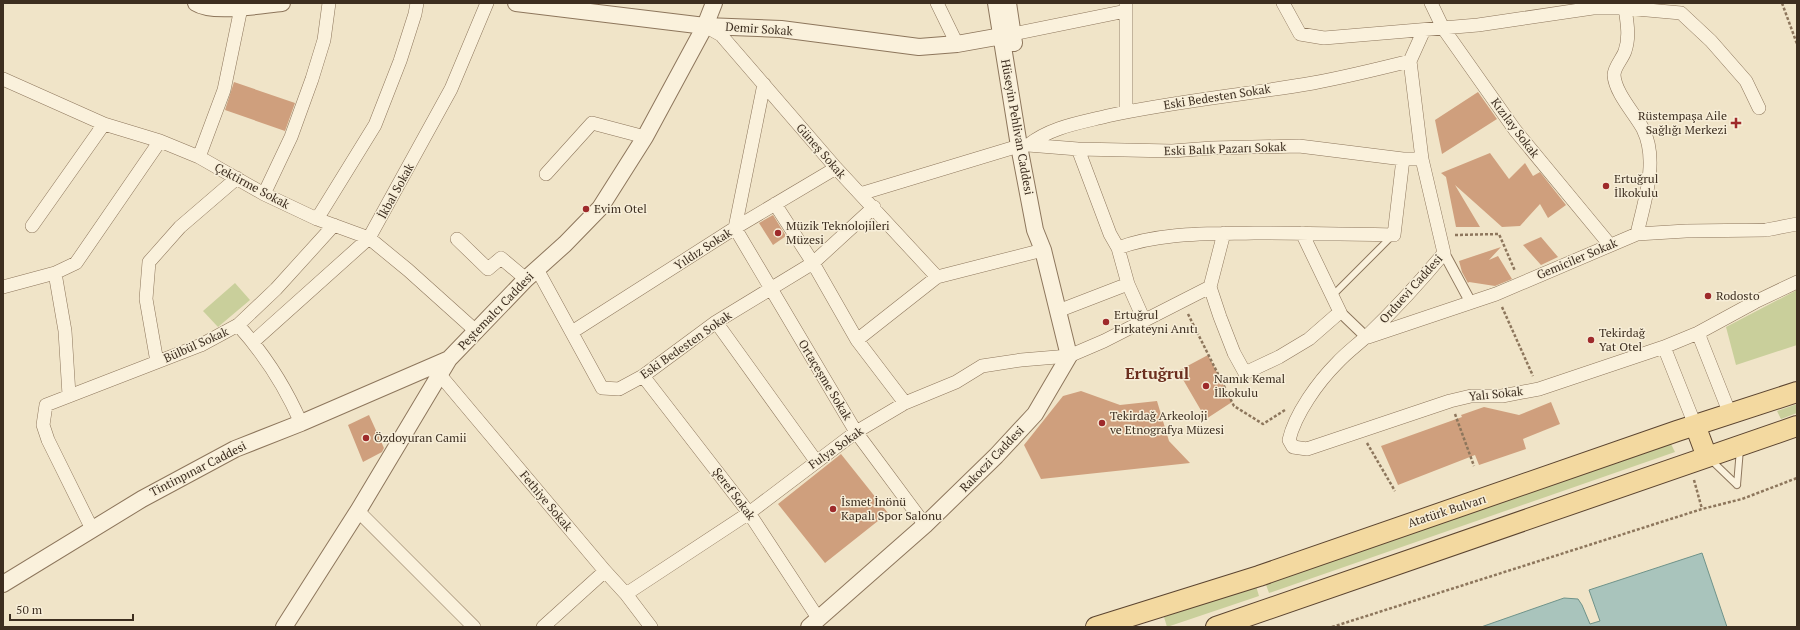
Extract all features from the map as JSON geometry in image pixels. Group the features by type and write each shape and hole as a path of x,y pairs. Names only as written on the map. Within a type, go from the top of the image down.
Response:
{"main road":[{"name":"Atatürk Bulvarı","path":"1096,627 1259,576 1797,392"},
{"path":"1730,414 1740,446"},
{"path":"1695,426 1707,457"},
{"path":"1216,627 1797,426"}],"street":[{"path":"196,3 203,7 241,8 282,3"},
{"path":"264,194 291,137 312,79 324,40 329,3"},
{"path":"317,219 375,124 400,61 417,3"},
{"name":"İkbal Sokak","path":"253,342 369,238 451,89 487,3"},
{"name":"Demir Sokak","path":"516,3 705,26 781,29 919,47 957,44 1007,35 1126,7"},
{"name":"Peştemalcı Caddesi","path":"284,627 358,511 450,359 532,274 565,244 600,208 645,137 705,26 714,3"},
{"path":"937,3 957,44"},
{"name":"Hüseyin Pehlivan Caddesi","path":"996,3 1007,35"},
{"name":"Hüseyin Pehlivan Caddesi","path":"1008,3 1007,35 1035,230 1043,250 1069,356"},
{"path":"1283,3 1300,34 1324,38 1478,25 1593,8 1626,5 1681,13 1711,41 1746,81 1759,108"},
{"name":"Kızılay Sokak","path":"1431,3 1443,28 1515,130 1610,245"},
{"path":"1626,5 1628,32 1626,50 1614,74 1616,85 1643,129 1649,144 1650,162 1647,188 1637,234"},
{"path":"1126,7 1126,112"},
{"path":"199,157 224,90 241,8"},
{"name":"Güneş Sokak","path":"705,26 721,35 836,168 874,207 937,278"},
{"path":"1410,61 1424,30"},
{"name":"Eski Bedesten Sokak","path":"860,194 1023,145 1062,126 1126,112 1246,92 1313,83 1410,61"},
{"name":"Orduevi Caddesi","path":"1294,447 1289,440 1291,430 1300,412 1337,362 1366,337 1416,287 1444,253 1422,159 1410,61"},
{"name":"Çektirme Sokak","path":"3,79 104,124 160,141 199,157 264,194 317,219 369,238 408,270 477,332"},
{"path":"735,228 764,84"},
{"path":"546,174 592,123 645,137"},
{"path":"32,226 104,124"},
{"path":"3,286 55,273 76,263 160,141"},
{"name":"Eski Balık Pazarı Sokak","path":"1023,145 1078,149 1172,151 1212,148 1299,146 1403,159 1422,159"},
{"path":"1078,149 1110,234 1118,248 1128,284 1144,320"},
{"path":"1118,248 1131,243 1175,236 1302,233 1394,235 1403,159"},
{"name":"Yıldız Sokak","path":"572,332 735,228 836,168"},
{"path":"157,362 146,299 149,262 180,227 236,178"},
{"path":"775,204 813,263 857,340 905,403"},
{"name":"Eski Bedesten Sokak","path":"532,274 572,332 602,388 619,389 643,376 716,322 771,290 813,263 874,207"},
{"name":"Gemiciler Sokak","path":"1366,337 1496,294 1637,234 1686,231 1766,230 1797,224"},
{"name":"Bülbül Sokak","path":"92,529 48,440 43,425 46,405 201,345 238,325 276,289 334,225"},
{"name":"Ortaçeşme Sokak","path":"735,228 856,432 925,525"},
{"path":"1302,233 1340,312 1366,337"},
{"path":"1224,234 1210,287 1226,331 1245,373 1280,357 1309,338 1340,312"},
{"path":"457,239 488,269 500,258 532,274"},
{"path":"857,340 937,278 1043,250"},
{"path":"1444,253 1471,303"},
{"path":"55,273 65,331 69,396"},
{"name":"Yalı Sokak","path":"1294,447 1307,449 1450,401 1471,396 1502,396 1538,389 1664,347 1698,333 1755,302 1797,282"},
{"path":"1058,311 1128,284"},
{"name":"Fulya Sokak","path":"626,594 749,513 856,432 905,403 956,382 982,366 1021,360 1069,356 1104,341 1210,287"},
{"path":"716,322 816,461"},
{"path":"238,325 253,342 275,372 290,398 301,423"},
{"path":"1698,333 1730,414"},
{"path":"1664,347 1695,426"},
{"name":"Rakoczi Caddesi","path":"814,622 925,525 977,476 1035,414 1069,356"},
{"name":"Tintinpınar Caddesi","path":"3,584 142,499 235,449 301,423 450,359"},
{"name":"Fethiye Sokak","path":"440,375 626,594 651,627"},
{"name":"Şeref Sokak","path":"643,376 749,513 814,622"},
{"path":"358,511 474,627"},
{"path":"543,627 605,571"}],"lane":[{"path":"1332,296 1394,235"},
{"path":"1707,457 1737,485 1740,446"}],"path":[{"path":"1782,3 1797,44"},
{"path":"1440,236 1499,234 1520,283"},
{"path":"1496,294 1538,389"},
{"path":"1182,301 1234,406 1263,424 1282,411"},
{"path":"1450,401 1474,466"},
{"path":"1359,431 1396,491"},
{"path":"1693,476 1702,509"},
{"path":"1332,627 1702,509 1742,499 1797,478"}],"green space":[{"path":"235,283 250,300 218,327 203,311"},
{"path":"1797,290 1797,345 1736,365 1726,327"},
{"path":"1797,404 1797,413 1781,419 1777,411"},
{"path":"1671,444 1675,452 1269,593 1265,582"},
{"path":"1256,586 1259,596 1167,627 1164,617"}],"water":[{"path":"1702,553 1727,627 1481,627 1564,598 1578,599 1590,624 1600,621 1589,590"}],"building":[{"path":"234,82 295,103 285,131 225,110"},
{"path":"1478,92 1497,119 1442,154 1435,120"},
{"path":"1490,153 1509,179 1525,163 1533,176 1540,172 1566,205 1548,218 1540,204 1520,226 1502,227 1455,185 1480,227 1456,227 1446,177 1441,173"},
{"path":"773,215 786,236 773,245 759,223"},
{"path":"1541,237 1558,257 1541,265 1523,245"},
{"path":"1501,247 1489,260 1498,256 1512,279 1495,286 1468,283 1462,272 1459,261"},
{"name":"Namık Kemal İlkokulu","path":"1208,355 1232,402 1206,419 1178,371"},
{"name":"Tekirdağ Arkeoloji ve Etnografya Müzesi","path":"1081,391 1120,405 1157,401 1169,441 1190,463 1041,479 1024,445 1063,396"},
{"path":"1551,402 1560,424 1523,439 1526,449 1479,465 1475,455 1398,485 1381,446 1462,417 1461,415 1484,407 1519,415"},
{"name":"Özdoyuran Camii","path":"369,415 384,448 382,452 363,462 348,425"},
{"name":"İsmet İnönü Kapalı Spor Salonu","path":"841,454 888,513 825,563 778,504"}],"place":[{"name":"Rüstempaşa Aile Sağlığı Merkezi","path":"1736,123"},
{"name":"Ertuğrul İlkokulu","path":"1606,186"},
{"name":"Evim Otel","path":"586,209"},
{"name":"Müzik Teknolojileri Müzesi","path":"778,233"},
{"name":"Rodosto","path":"1708,296"},
{"name":"Ertuğrul Fırkateyni Anıtı","path":"1106,322"},
{"name":"Tekirdağ Yat Otel","path":"1591,340"},
{"name":"Namık Kemal İlkokulu","path":"1206,386"},
{"name":"Tekirdağ Arkeoloji ve Etnografya Müzesi","path":"1102,423"},
{"name":"Özdoyuran Camii","path":"366,438"},
{"name":"İsmet İnönü Kapalı Spor Salonu","path":"833,509"}],"district":[{"name":"Ertuğrul","path":"1157,373"}]}
